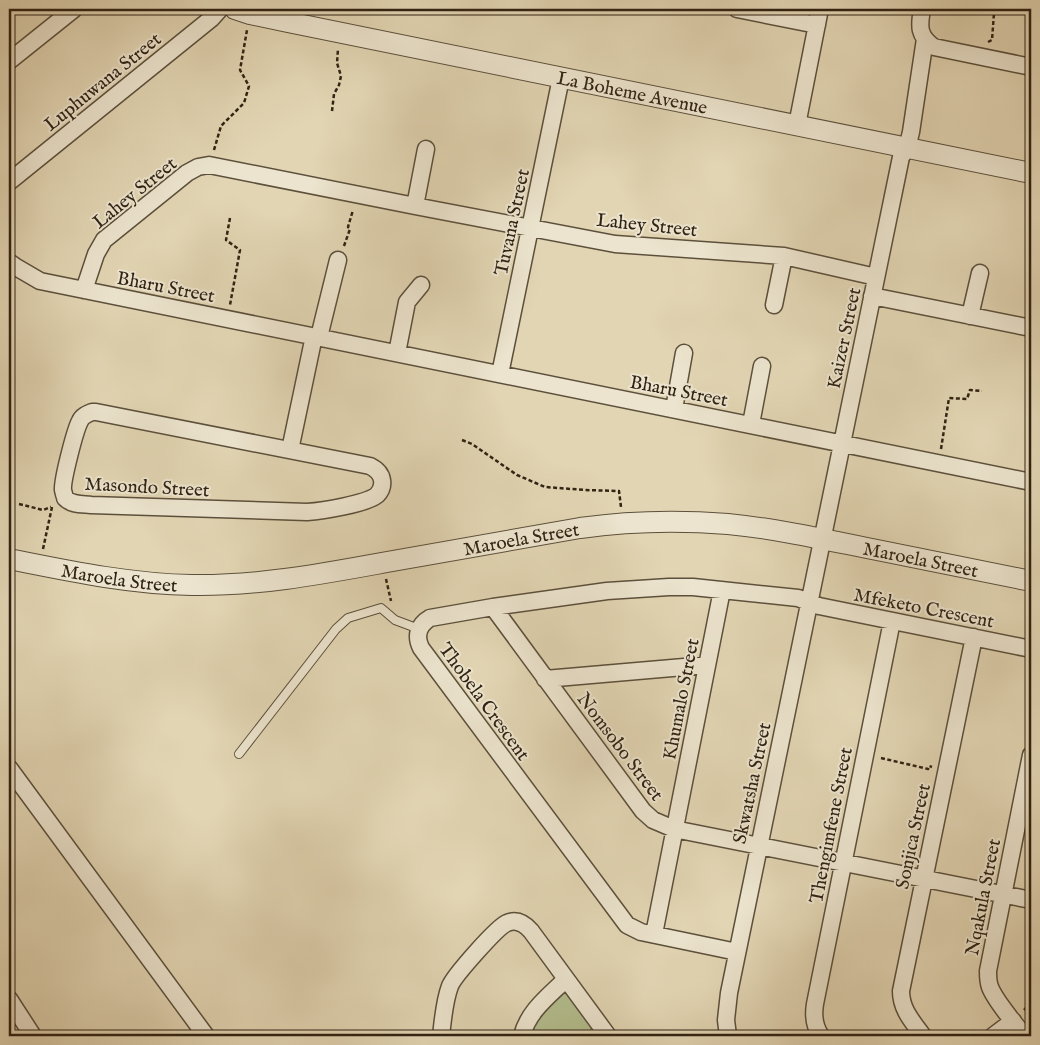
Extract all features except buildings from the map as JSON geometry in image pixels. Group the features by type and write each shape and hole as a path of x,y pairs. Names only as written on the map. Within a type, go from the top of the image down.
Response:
{"street":[{"path":"11,56 74,9"},
{"name":"Luphuwana Street","path":"9,182 212,18 220,9"},
{"path":"736,9 819,17 797,126"},
{"name":"Kaizer Street","path":"821,539 900,157 906,148 912,132 925,39 920,28 922,9"},
{"name":"La Boheme Avenue","path":"242,11 292,15 339,32 1031,173"},
{"path":"925,39 934,47 1031,67"},
{"name":"Tuvana Street","path":"500,374 562,78"},
{"path":"415,206 426,149"},
{"name":"Lahey Street","path":"84,290 96,254 104,240 187,174 198,167 209,165 614,244 784,256 876,277"},
{"path":"774,305 784,256"},
{"path":"290,450 316,337 338,260"},
{"name":"Bharu Street","path":"9,262 40,281 1031,482"},
{"path":"970,316 980,272"},
{"path":"397,353 407,302 421,285"},
{"path":"872,296 1031,328"},
{"path":"674,409 684,352"},
{"path":"751,424 762,366"},
{"name":"Masondo Street","path":"92,412 290,450 370,466 378,471 381,476 382,488 375,496 365,501 307,512 91,505 70,501 58,502 63,490 63,479 76,430 80,420 92,412"},
{"name":"Maroela Street","path":"9,559 94,576 145,583 192,585 245,584 285,580 580,528 623,523 671,522 728,524 766,529 1031,581"},
{"name":"Skwatsha Street","path":"728,1036 727,1006 737,952 821,539"},
{"name":"Thobela Crescent","path":"737,952 636,930 623,922 421,648 418,642 419,629 430,618 607,591 693,587 798,598 808,602"},
{"name":"Khumalo Street","path":"654,934 722,590"},
{"name":"Mfeketo Crescent","path":"808,602 819,606 1031,649"},
{"name":"Nomsobo Street","path":"493,607 643,811 653,820 674,829 1031,900"},
{"name":"Thengimfene Street","path":"821,1036 814,1018 815,1004 892,621"},
{"name":"Sonjica Street","path":"923,1036 906,1014 900,992 974,637"},
{"path":"545,679 707,665"},
{"name":"Nqakula Street","path":"1024,1036 991,990 988,971 1004,895 1025,815 1031,755"},
{"path":"9,768 206,1036"},
{"path":"441,1036 448,994 455,978 504,924 513,922 518,922 527,927 566,979 603,1034"},
{"path":"522,1036 532,1014 566,979"},
{"path":"9,998 33,1036"},
{"path":"993,1036 1013,1021"}],"lane":[{"path":"239,754 336,629 348,618 381,608 395,620 419,629"}],"path":[{"path":"209,165 221,126 244,103 249,86 240,70 242,11"},
{"path":"984,58 988,42 992,40 994,13"},
{"path":"332,111 334,94 341,76 337,63 339,32"},
{"path":"338,260 350,229 348,227 358,194"},
{"path":"228,319 240,250 226,240 230,218"},
{"path":"939,463 949,398 967,399 970,390 982,392"},
{"path":"462,440 472,444 517,475 545,487 620,492 623,523"},
{"path":"19,504 43,510 58,502"},
{"path":"40,566 58,502"},
{"path":"382,563 395,620"},
{"path":"864,758 882,758 928,769 929,766 946,770"}],"green space":[{"path":"561,993 569,994 591,1026 588,1035 528,1036 532,1024"}]}
